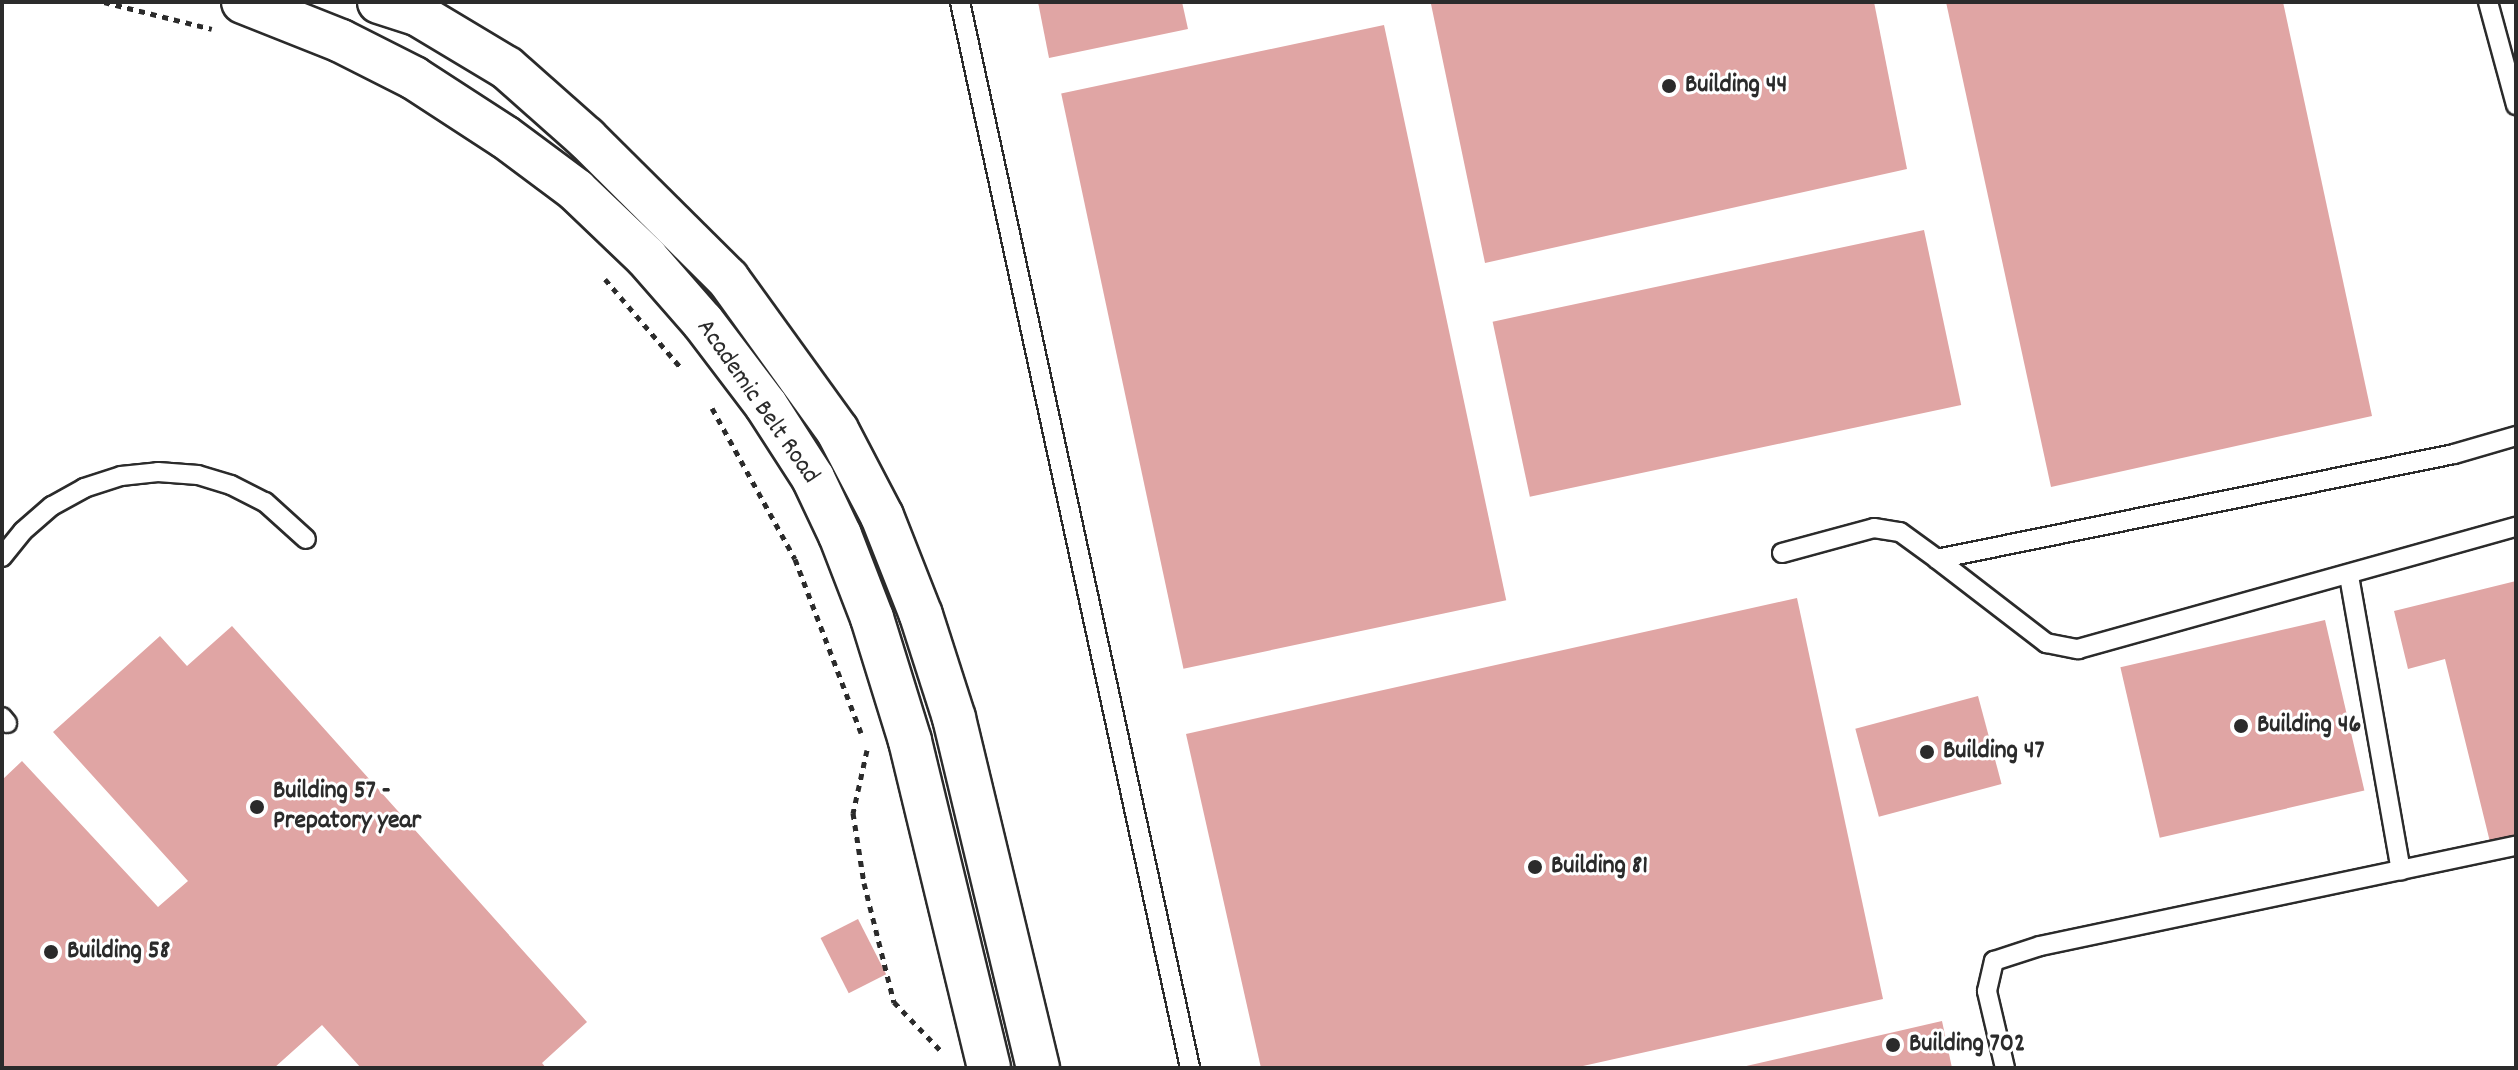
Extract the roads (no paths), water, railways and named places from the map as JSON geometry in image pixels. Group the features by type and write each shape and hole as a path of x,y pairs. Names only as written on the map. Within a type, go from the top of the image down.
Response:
{"street":[{"name":"Academic Belt Road","path":"379,2 417,14 507,68 586,138 728,279 781,347 837,430 882,516 921,615 954,718 1038,1068"},
{"name":"Academic Belt Road","path":"233,17 341,41 414,78 505,137 576,190 656,268 703,322 766,405 813,478 840,535 872,618 910,741 989,1068"}],"lane":[{"path":"960,2 1190,1068"},
{"path":"2488,2 2516,105"},
{"path":"1937,559 2454,454 2516,436"},
{"path":"2,557 23,531 52,506 84,488 121,476 158,472 198,475 231,485 265,502 306,539"},
{"path":"1782,553 1874,528 1900,532 2046,643 2078,649 2516,527"},
{"path":"2349,576 2401,870"},
{"path":"2005,1068 1987,991 1994,961 2040,946 2516,846"}],"place":[{"name":"Building 44","path":"1669,86"},
{"name":"Building 46","path":"2241,726"},
{"name":"Building 47","path":"1927,752"},
{"name":"Building 57 - Prepatory year","path":"257,807"},
{"name":"Building 81","path":"1535,867"},
{"name":"Building 58","path":"51,952"},
{"name":"Building 702","path":"1893,1045"}]}
